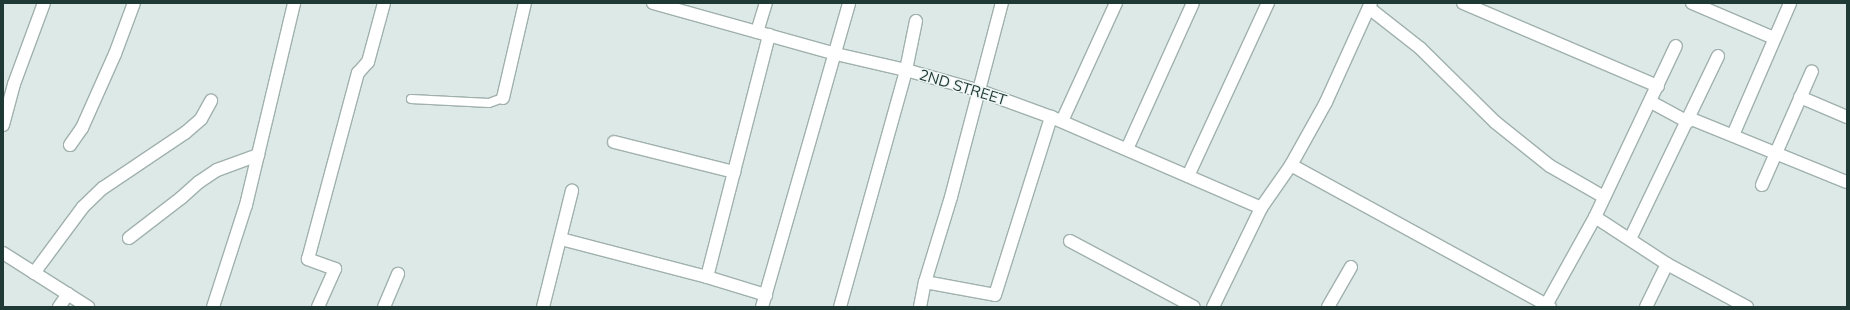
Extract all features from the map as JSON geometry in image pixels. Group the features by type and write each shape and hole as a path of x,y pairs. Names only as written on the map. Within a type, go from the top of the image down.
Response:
{"street":[{"path":"3,125 14,84 44,3"},
{"path":"70,145 82,128 115,54 134,3"},
{"path":"213,307 246,205 294,3"},
{"path":"318,307 336,269 308,259 358,73 368,62 384,3"},
{"path":"503,98 525,3"},
{"name":"2ND STREET","path":"653,3 678,6 757,32 836,54 906,70 980,91 1057,119 1261,208"},
{"path":"757,32 766,3"},
{"path":"762,307 836,54 849,3"},
{"path":"920,307 925,282 951,198 1002,3"},
{"path":"925,282 995,294 1057,119 1116,3"},
{"path":"1127,149 1193,3"},
{"path":"1188,176 1268,3"},
{"path":"1463,3 1658,86"},
{"path":"1692,3 1774,38"},
{"path":"1733,135 1790,3"},
{"path":"1213,307 1261,208 1291,165 1326,102 1370,6 1420,48 1495,122 1550,166 1604,197"},
{"path":"840,307 906,70 916,22"},
{"path":"707,277 769,35"},
{"path":"1291,165 1547,306 1595,217 1676,46"},
{"path":"1630,240 1718,56"},
{"path":"1762,185 1812,71"},
{"path":"1800,97 1847,117"},
{"path":"34,273 83,207 103,188 185,133 201,119 211,101"},
{"path":"1650,102 1688,120 1733,135 1847,182"},
{"path":"614,142 734,172"},
{"path":"128,238 181,198 199,182 218,170 258,154"},
{"path":"543,307 572,191"},
{"path":"1595,217 1667,264 1747,307"},
{"path":"561,239 707,277 766,295"},
{"path":"1070,241 1194,307"},
{"path":"3,253 88,307"},
{"path":"1646,307 1667,264"},
{"path":"1328,307 1351,267"},
{"path":"384,307 398,274"},
{"path":"59,307 68,294"}],"lane":[{"path":"411,99 490,103 503,98"}]}
